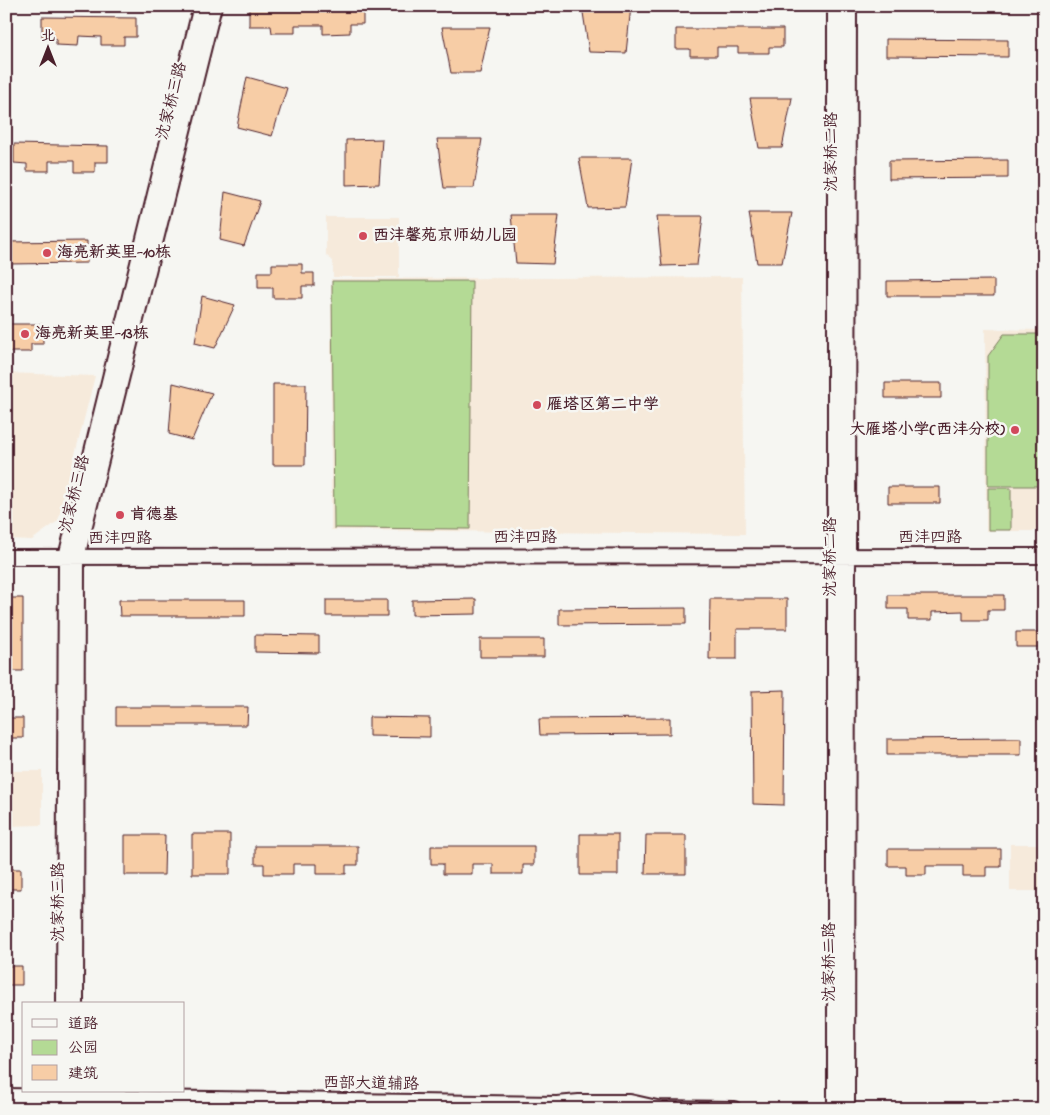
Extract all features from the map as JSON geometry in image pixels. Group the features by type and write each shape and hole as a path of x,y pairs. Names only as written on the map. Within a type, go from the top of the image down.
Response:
{"street":[{"name":"沈家桥三路","path":"64,1002 72,557 201,6"},
{"name":"沈家桥三路","path":"76,1002 72,557 214,6"},
{"name":"沈家桥二路","path":"835,6 848,1109"},
{"name":"沈家桥二路","path":"835,1109 849,6"},
{"name":"西沣四路","path":"6,557 1044,556"},
{"name":"西部大道辅路","path":"6,1096 70,1099 557,1104 630,1102 657,1108 734,1109"}],"shaded area":[{"name":"西沣馨苑京师幼儿园","path":"326,217 399,217 399,277 333,277 333,261 326,255"},
{"name":"雁塔区第二中学","path":"742,277 745,534 331,530 331,279"},
{"name":"大雁塔小学(西沣分校)","path":"985,329 1044,330 1044,531 986,531"},
{"path":"6,373 95,376 58,521 32,540 6,539"},
{"path":"6,771 42,771 42,825 6,826"},
{"path":"1010,844 1044,844 1044,891 1010,891"}],"green space":[{"path":"332,281 472,281 470,529 334,528"},
{"name":"大雁塔小学(西沣分校)","path":"1004,334 1044,334 1044,486 988,486 988,356"},
{"path":"988,488 1011,488 1011,530 988,530"}],"building":[{"path":"582,6 631,6 626,53 589,52"},
{"path":"249,8 363,8 363,24 350,24 350,33 323,34 323,25 295,25 295,33 272,33 271,26 249,26"},
{"path":"42,17 136,18 136,37 124,37 124,45 101,45 101,37 79,36 78,46 56,45 56,39 42,39"},
{"path":"442,27 490,27 480,73 451,73"},
{"path":"676,29 783,29 783,47 769,47 769,53 738,53 738,47 717,47 717,56 690,56 690,49 676,49"},
{"path":"886,39 1008,40 1008,57 886,56"},
{"path":"247,77 287,88 272,136 237,127"},
{"path":"750,98 792,98 782,148 759,148"},
{"path":"382,139 379,184 346,185 346,140"},
{"path":"437,139 482,139 474,188 444,188"},
{"path":"14,144 108,146 108,162 95,162 95,172 74,172 74,161 49,161 49,171 27,171 27,164 14,163"},
{"path":"579,158 632,158 625,207 588,208"},
{"path":"1008,160 1008,178 889,179 889,161"},
{"path":"225,192 260,201 244,246 220,240"},
{"path":"749,213 792,213 782,263 757,263"},
{"path":"511,215 559,215 553,264 516,263"},
{"path":"657,216 703,216 697,265 662,266"},
{"name":"海亮新英里-10栋","path":"87,241 87,263 6,264 6,242"},
{"path":"272,264 302,264 302,273 314,273 314,286 302,286 302,298 273,298 273,288 258,288 258,272 272,272"},
{"path":"994,280 994,296 887,296 887,281"},
{"path":"202,296 235,305 215,348 195,343"},
{"name":"海亮新英里-13栋","path":"6,324 43,324 43,344 31,344 31,352 6,352"},
{"path":"173,383 212,393 192,440 169,434"},
{"path":"885,383 941,383 941,398 885,398"},
{"path":"273,384 306,384 305,465 273,465"},
{"path":"888,487 940,487 940,503 888,503"},
{"path":"888,595 1004,595 1004,610 988,610 988,620 963,620 963,611 932,612 932,620 908,620 908,609 888,609"},
{"path":"6,598 23,598 23,671 6,671"},
{"path":"476,599 476,614 412,615 412,600"},
{"path":"710,599 787,599 787,629 737,629 737,659 709,659"},
{"path":"119,600 245,600 245,616 120,616"},
{"path":"326,600 387,600 387,616 326,616"},
{"path":"686,608 686,624 559,625 559,609"},
{"path":"1016,632 1044,632 1044,647 1016,647"},
{"path":"255,635 319,636 319,653 255,652"},
{"path":"480,639 544,639 544,657 480,657"},
{"path":"785,690 784,805 753,804 752,691"},
{"path":"116,707 248,707 247,725 116,725"},
{"path":"369,717 430,718 430,737 369,736"},
{"path":"6,718 23,718 23,738 6,738"},
{"path":"670,718 670,734 540,735 539,719"},
{"path":"1021,738 1021,755 887,755 887,739"},
{"path":"192,834 230,834 230,874 192,874"},
{"path":"580,834 618,834 618,875 580,875"},
{"path":"125,835 165,835 164,875 125,875"},
{"path":"646,835 686,835 686,874 645,874"},
{"path":"255,846 358,846 358,865 346,865 346,874 317,874 317,864 293,864 293,874 264,874 264,864 255,864"},
{"path":"431,846 534,846 534,865 523,865 523,874 493,874 493,864 472,864 472,874 443,874 443,864 431,864"},
{"path":"888,849 1001,849 1001,867 986,867 986,876 963,876 963,866 926,866 926,875 906,875 906,866 888,866"},
{"path":"6,869 21,869 21,889 6,889"},
{"path":"6,966 22,966 22,985 6,985"}],"place":[{"name":"西沣馨苑京师幼儿园","path":"363,236"},
{"name":"海亮新英里-10栋","path":"47,253"},
{"name":"海亮新英里-13栋","path":"25,334"},
{"name":"雁塔区第二中学","path":"537,405"},
{"name":"大雁塔小学(西沣分校)","path":"1015,430"},
{"name":"肯德基","path":"120,515"}]}
